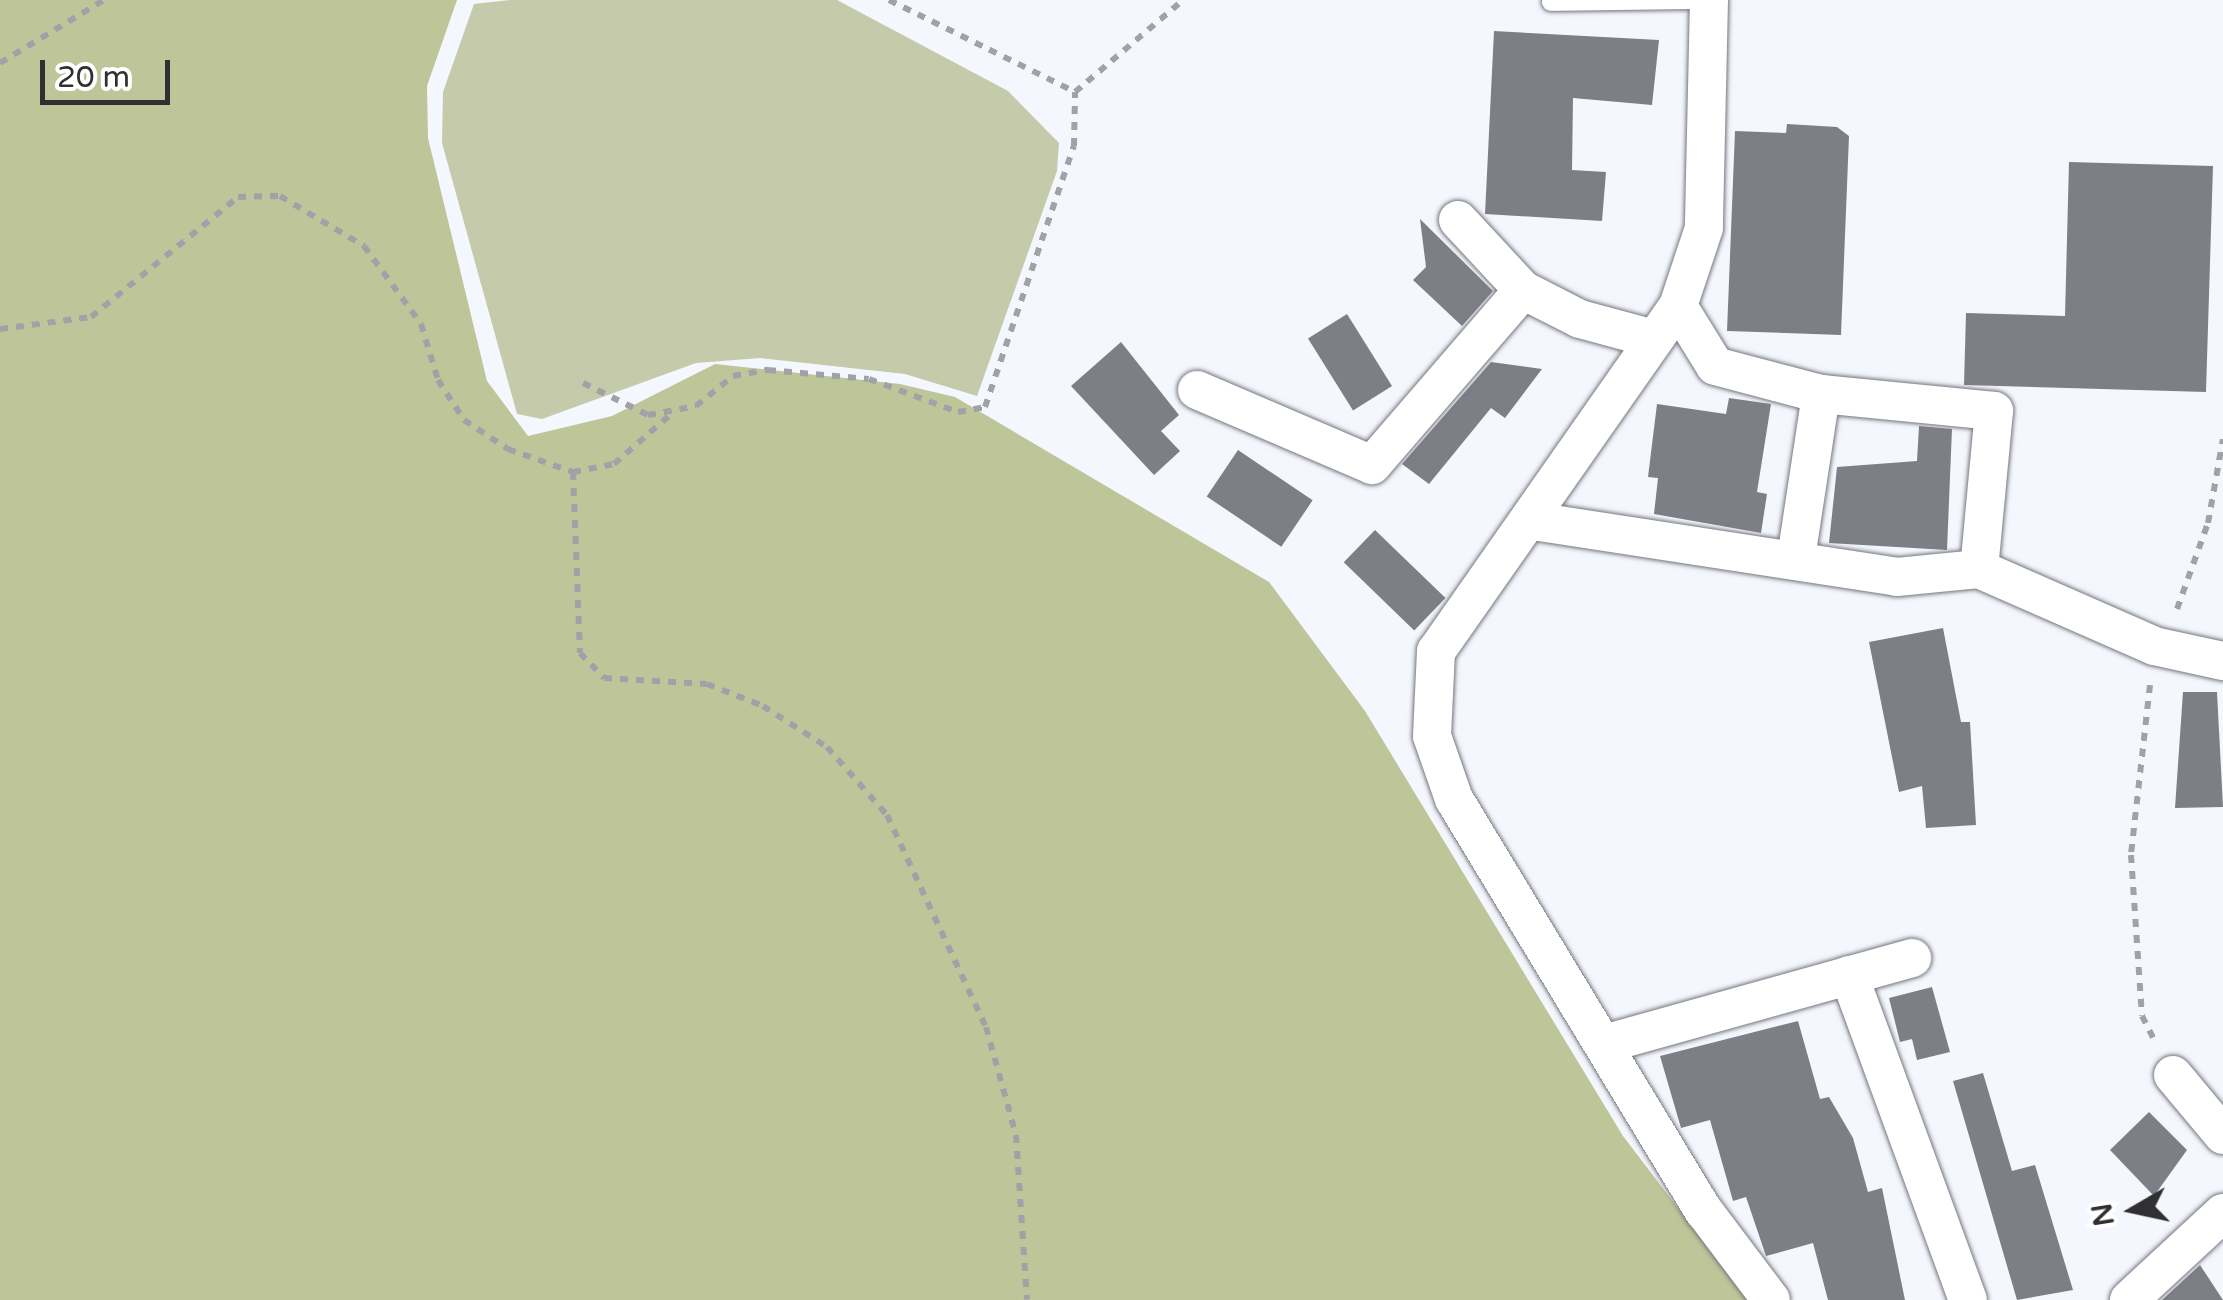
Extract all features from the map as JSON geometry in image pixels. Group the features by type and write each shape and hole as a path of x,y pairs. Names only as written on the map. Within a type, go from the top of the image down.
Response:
{"street":[{"path":"1705,0 1704,228 1678,306 1583,433 1533,521 1436,652 1432,736 1454,799 1704,1211 1771,1300"},
{"path":"1458,220 1523,290 1580,319 1654,338"},
{"path":"1197,390 1372,465 1523,290"},
{"path":"1678,306 1714,366 1821,394 1994,411 1979,570"},
{"path":"1796,558 1821,394"},
{"path":"1533,521 1897,576 1979,570 2154,646 2223,662"},
{"path":"1604,1044 1912,958"},
{"path":"1849,976 1968,1300"},
{"path":"2174,1074 2223,1135"},
{"path":"2129,1300 2223,1214"}],"lane":[{"path":"1551,2 1705,0"}],"path":[{"path":"0,64 104,0"},
{"path":"889,0 1075,92"},
{"path":"0,329 91,317 238,197 280,196 364,246 421,324 438,380 464,420 508,450 572,472 614,464 670,415 733,376 768,370 869,379 958,412 985,408 1074,146 1075,92 1183,0"},
{"path":"583,383 648,415 670,415"},
{"path":"2174,1074 2142,1016 2131,856 2154,646 2187,592 2223,439"},
{"path":"572,472 580,653 604,678 707,684 763,706 827,746 887,815 986,1027 1016,1135 1027,1300"}],"green space":[{"path":"0,0 457,0 427,86 428,138 487,381 528,436 612,416 715,364 900,384 955,397 1269,582 1365,711 1623,1136 1748,1300 0,1300"},
{"path":"510,0 837,0 1008,91 1059,143 1057,171 977,396 905,374 760,358 696,363 542,419 517,414 442,143 443,92 474,4"}],"building":[{"path":"1494,31 1659,40 1652,105 1573,98 1572,170 1606,172 1602,221 1485,214"},
{"path":"1787,124 1837,127 1849,136 1841,335 1727,331 1735,131 1786,133"},
{"path":"2069,162 2213,166 2206,392 1964,385 1966,313 2065,316"},
{"path":"1420,219 1493,291 1462,326 1413,280 1426,267"},
{"path":"1347,314 1392,386 1353,410 1308,338"},
{"path":"1121,342 1179,415 1161,431 1180,451 1154,475 1071,386"},
{"path":"1491,362 1542,369 1505,418 1491,408 1429,484 1402,464"},
{"path":"1729,398 1771,404 1757,492 1767,494 1761,533 1654,514 1658,478 1648,477 1657,404 1726,414"},
{"path":"1919,426 1952,429 1947,550 1829,543 1837,467 1917,461"},
{"path":"1238,450 1313,500 1281,547 1207,496"},
{"path":"1375,530 1445,598 1414,630 1344,562"},
{"path":"1943,628 1961,722 1970,722 1976,825 1926,828 1922,786 1899,792 1869,642"},
{"path":"2183,692 2217,692 2223,807 2175,808"},
{"path":"1932,987 1950,1052 1917,1060 1912,1039 1900,1042 1889,998"},
{"path":"1798,1021 1820,1099 1829,1097 1853,1138 1868,1192 1882,1188 1905,1300 1828,1300 1813,1243 1766,1256 1746,1197 1733,1201 1710,1120 1681,1128 1660,1056"},
{"path":"1983,1073 2012,1171 2035,1165 2073,1290 2017,1300 1953,1081"},
{"path":"2149,1112 2187,1150 2154,1196 2110,1150"},
{"path":"2200,1265 2223,1300 2162,1300"}]}
